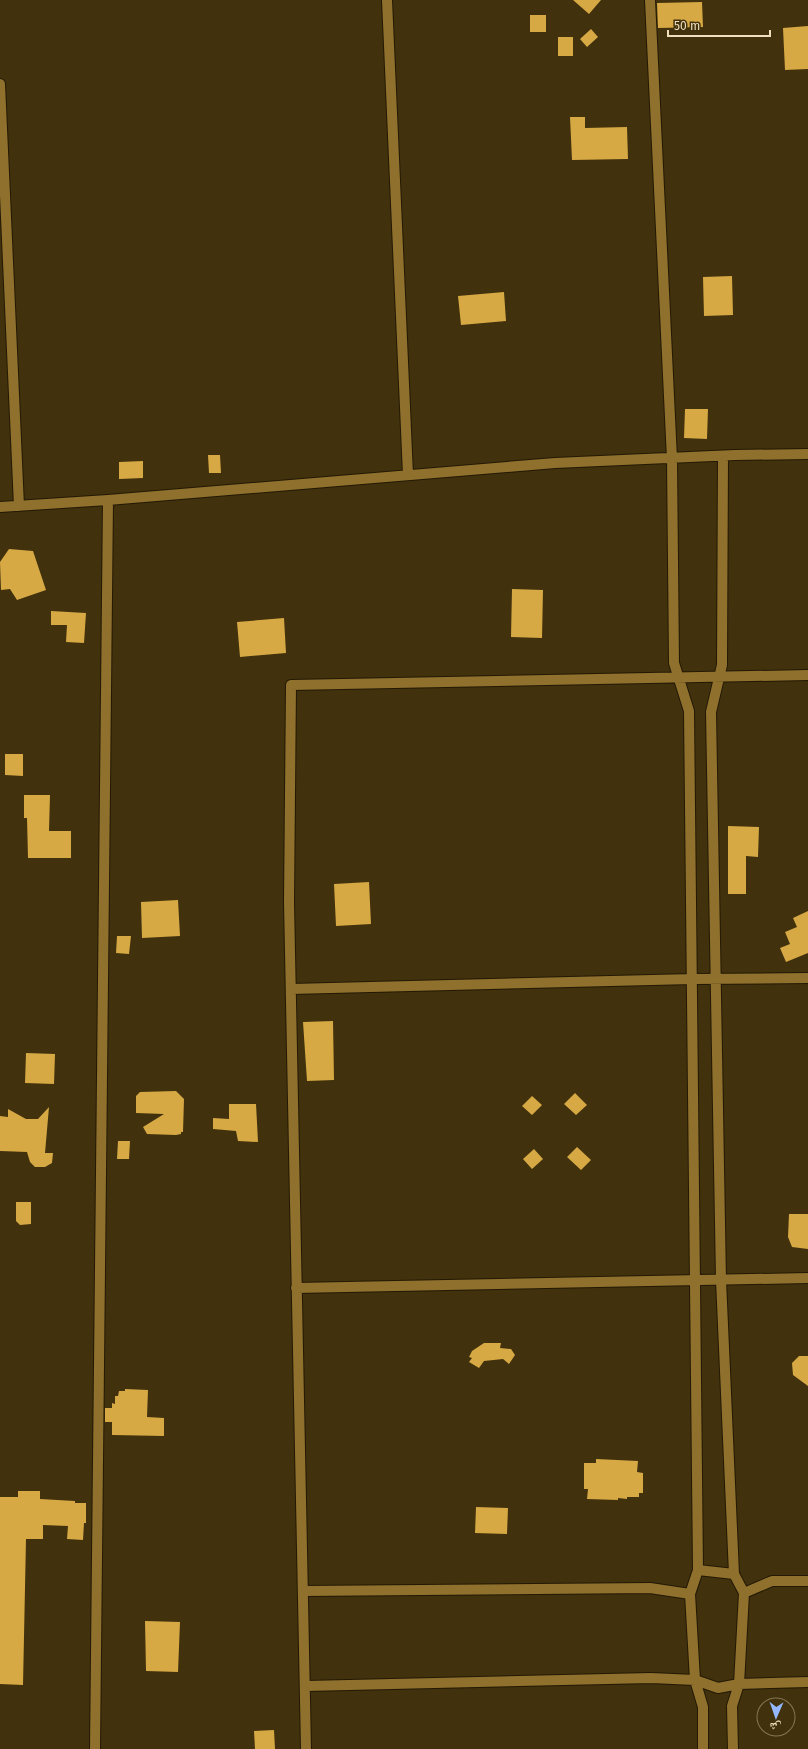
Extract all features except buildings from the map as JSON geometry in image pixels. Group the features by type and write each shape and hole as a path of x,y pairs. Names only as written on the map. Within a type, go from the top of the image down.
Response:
{"street":[{"path":"387,0 408,475"},
{"path":"650,0 672,459 674,664 690,711 698,1570 690,1594 695,1680 702,1707 703,1749"},
{"path":"0,84 19,506"},
{"path":"0,507 108,500 555,463 808,454"},
{"path":"723,456 724,548 720,677 711,712 717,979 721,1280 734,1574 744,1593 739,1684 732,1706 733,1749"},
{"path":"95,1749 108,500"},
{"path":"306,1749 306,1686 296,1288 292,989 289,902 290,685 677,676 720,677 808,675"},
{"path":"292,989 693,979 808,978"},
{"path":"296,1288 808,1278"},
{"path":"698,1570 734,1574"},
{"path":"744,1593 772,1581 808,1581"},
{"path":"303,1591 650,1588 690,1594"},
{"path":"306,1686 651,1678 695,1680 718,1688 739,1684 808,1682"}]}
